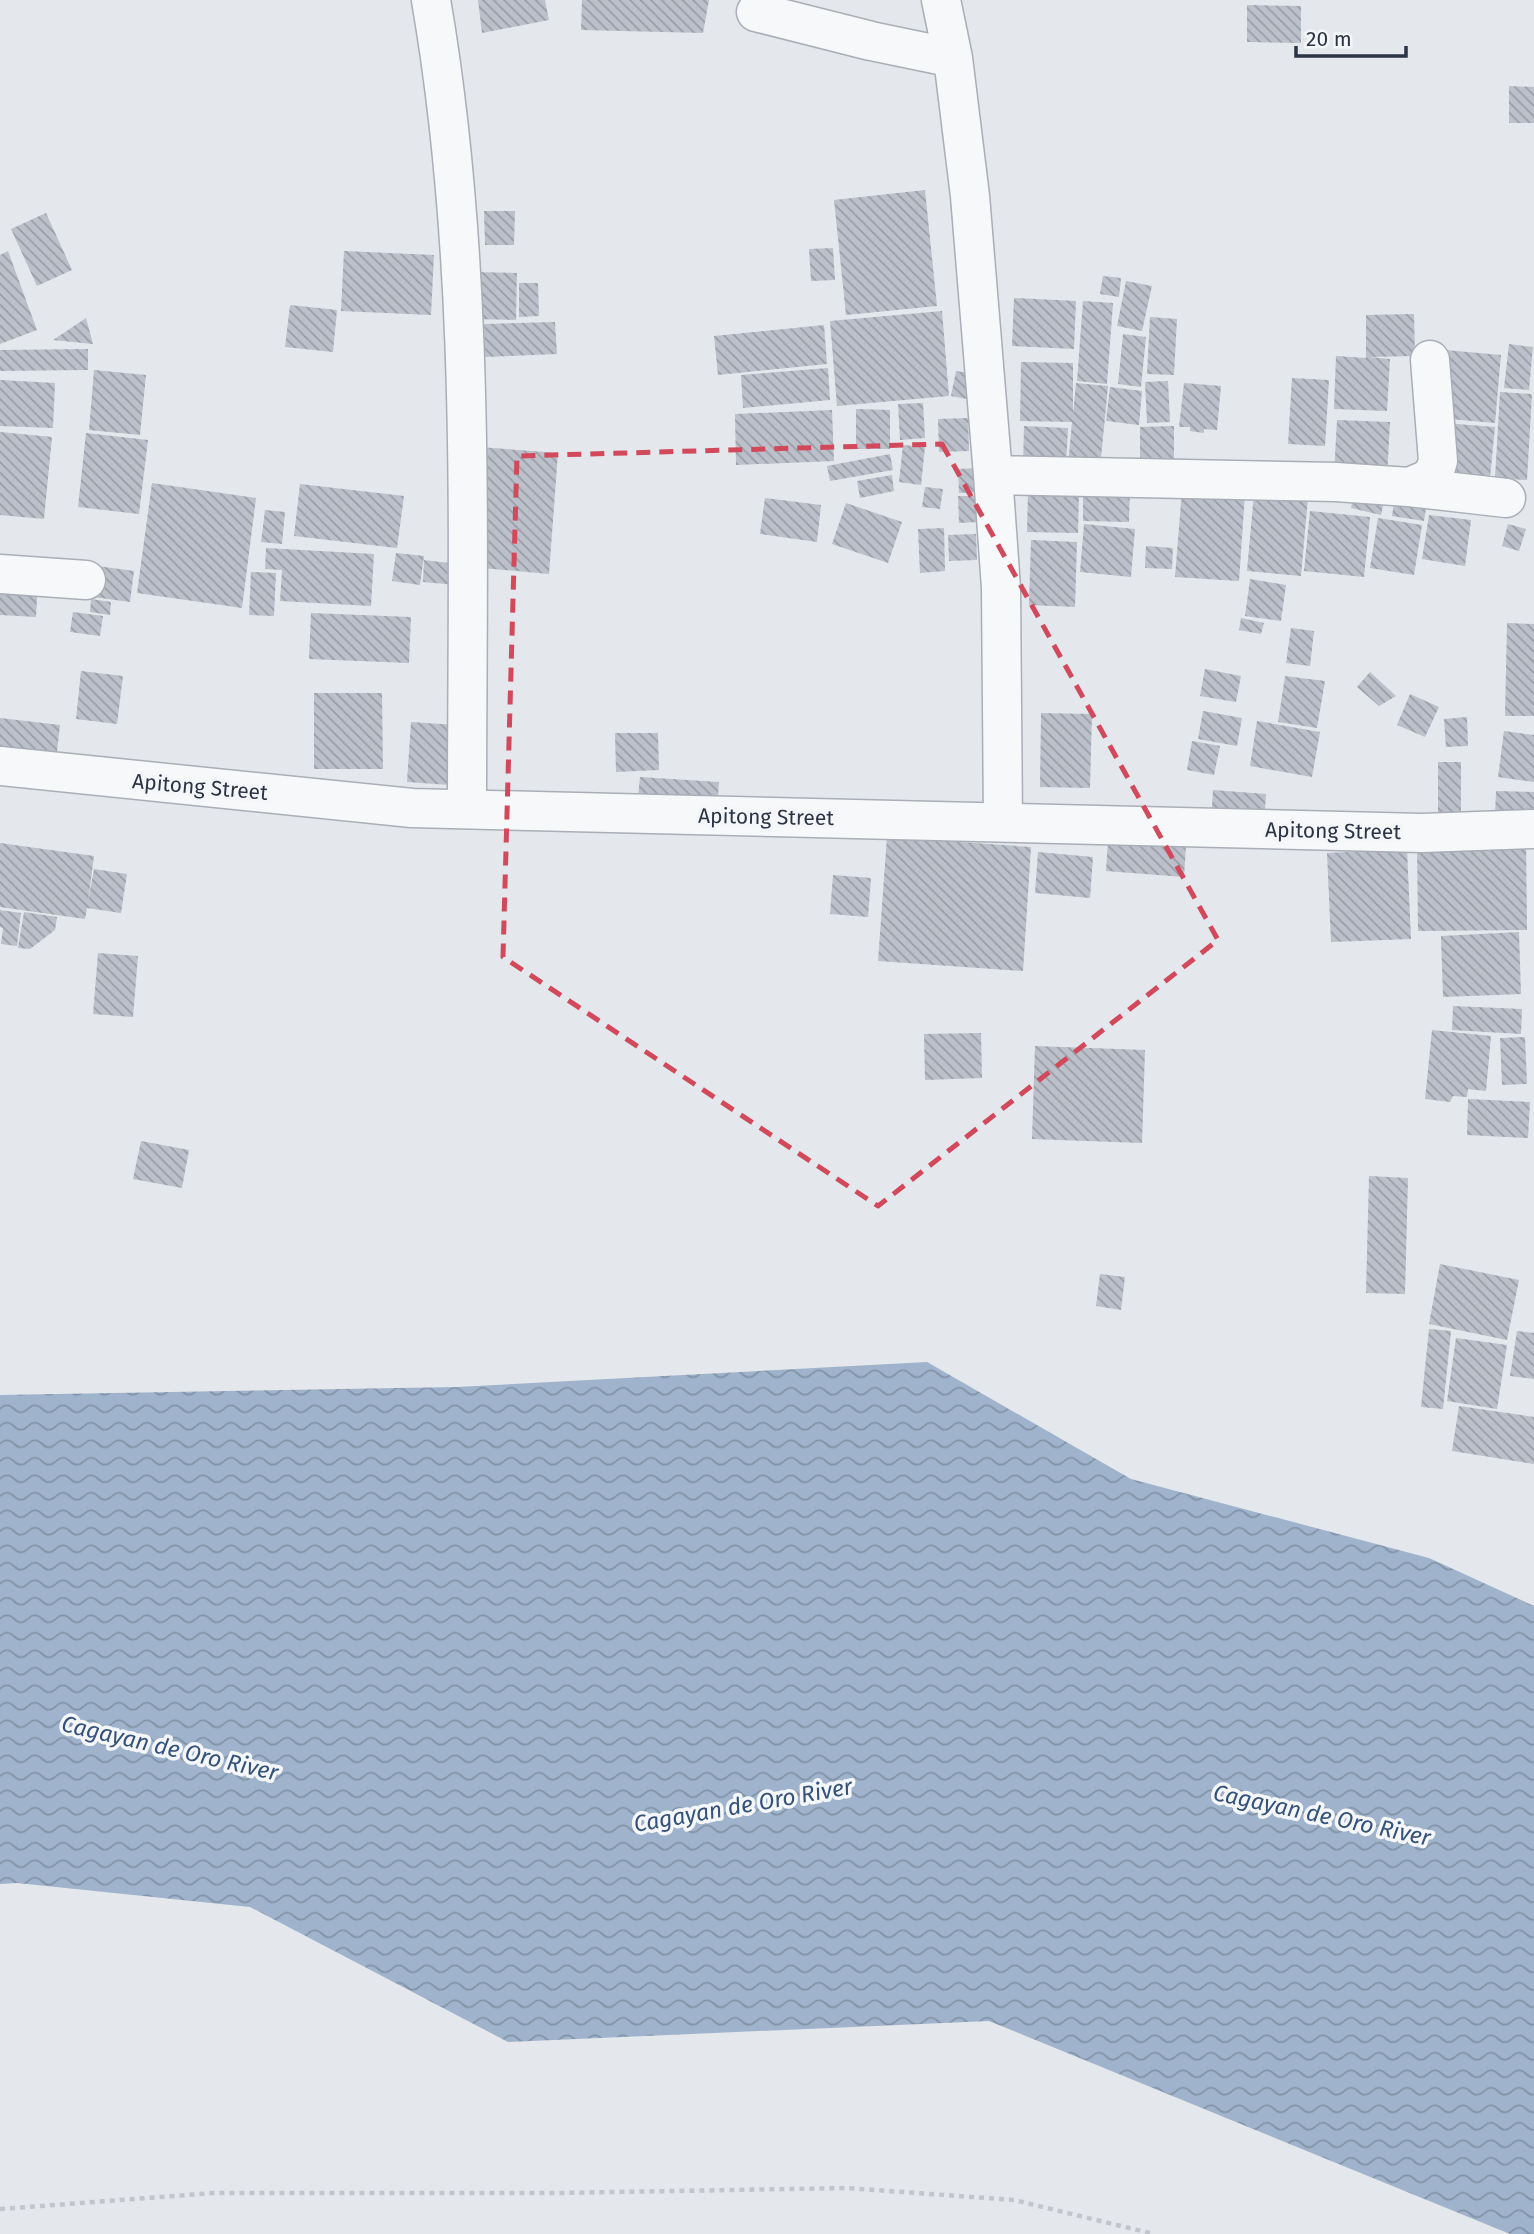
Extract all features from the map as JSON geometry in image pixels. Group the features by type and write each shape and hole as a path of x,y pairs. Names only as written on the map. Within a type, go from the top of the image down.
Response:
{"street":[{"path":"431,0 441,61 462,266 466,438 467,809"},
{"path":"941,0 953,58 970,196 993,475 1001,588 1003,822"},
{"path":"756,12 953,58"},
{"path":"1409,486 1426,480 1434,473 1438,461 1430,360"},
{"path":"993,475 1336,482 1409,486 1506,498"},
{"path":"0,574 86,580"},
{"name":"Apitong Street","path":"0,766 412,808 1422,833 1534,829"}],"path":[{"path":"0,2209 214,2193 558,2193 847,2188 1014,2200 1154,2234"}],"highlighted area":[{"path":"942,444 1218,940 878,1206 503,957 517,456"}],"water":[{"name":"Cagayan de Oro River","path":"927,1362 1131,1479 1429,1558 1534,1606 1534,2234 1510,2234 989,2021 508,2042 250,1907 17,1883 0,1884 0,1395 457,1387"}],"building":[{"path":"478,0 545,0 549,20 482,33"},
{"path":"582,0 709,0 703,33 581,30"},
{"path":"1247,5 1301,6 1301,43 1247,42"},
{"path":"1509,86 1534,87 1534,123 1509,123"},
{"path":"925,190 937,306 846,315 834,200"},
{"path":"484,211 515,211 514,245 485,245"},
{"path":"46,213 72,270 37,286 11,229"},
{"path":"833,248 835,280 811,281 809,249"},
{"path":"8,251 37,330 0,344 0,255"},
{"path":"344,251 434,255 431,315 341,311"},
{"path":"471,272 517,273 516,320 470,319"},
{"path":"1103,276 1121,278 1119,297 1100,294"},
{"path":"1126,281 1152,286 1142,331 1117,326"},
{"path":"519,283 538,283 539,316 519,317"},
{"path":"1014,298 1076,301 1074,349 1012,346"},
{"path":"1083,301 1113,303 1107,384 1077,381"},
{"path":"290,305 337,310 333,352 285,347"},
{"path":"942,311 949,396 837,406 830,321"},
{"path":"1414,314 1415,356 1369,357 1390,359 1387,411 1334,409 1336,356 1366,358 1366,315"},
{"path":"1150,317 1177,319 1174,375 1147,374"},
{"path":"86,318 93,344 53,340"},
{"path":"555,322 557,354 485,357 484,324"},
{"path":"824,325 827,364 718,375 714,336"},
{"path":"1123,334 1146,337 1141,387 1118,384"},
{"path":"1509,344 1533,347 1529,390 1504,388"},
{"path":"88,349 88,370 0,371 0,350"},
{"path":"1445,350 1501,355 1495,423 1438,418"},
{"path":"1021,362 1073,363 1073,415 1076,383 1108,386 1100,468 1068,465 1072,422 1020,421"},
{"path":"828,368 830,400 743,408 741,375"},
{"path":"94,370 146,375 140,435 89,430"},
{"path":"956,371 976,374 972,400 951,396"},
{"path":"1292,378 1329,380 1325,446 1288,444"},
{"path":"0,380 55,383 53,428 0,426"},
{"path":"1168,381 1170,422 1147,423 1145,382"},
{"path":"1184,383 1221,386 1217,430 1204,429 1204,433 1190,431 1190,427 1179,427"},
{"path":"1110,387 1142,391 1139,425 1106,421"},
{"path":"1500,392 1532,394 1527,480 1495,478"},
{"path":"923,403 925,438 900,440 898,404"},
{"path":"856,409 890,410 890,449 856,449"},
{"path":"832,410 834,461 736,465 735,414"},
{"path":"968,418 969,451 939,452 938,419"},
{"path":"1337,420 1390,422 1387,477 1334,475"},
{"path":"1444,423 1495,427 1489,488 1438,484"},
{"path":"1024,426 1068,428 1066,467 1023,465"},
{"path":"1174,426 1174,463 1140,463 1140,427"},
{"path":"0,432 52,437 44,519 0,515"},
{"path":"86,433 148,440 139,514 78,507"},
{"path":"903,445 925,447 921,485 899,482"},
{"path":"479,447 558,453 549,574 470,567"},
{"path":"890,454 893,470 830,481 827,466"},
{"path":"979,468 980,492 959,493 958,469"},
{"path":"892,475 894,491 860,498 857,481"},
{"path":"152,483 256,498 242,608 137,593"},
{"path":"300,484 404,496 397,548 294,536"},
{"path":"1356,485 1386,492 1381,515 1351,508"},
{"path":"925,487 943,489 940,509 922,507"},
{"path":"1083,487 1130,488 1129,522 1083,521"},
{"path":"1028,490 1079,492 1078,533 1027,532"},
{"path":"1182,490 1245,494 1239,581 1175,577"},
{"path":"1396,490 1428,495 1424,521 1392,516"},
{"path":"1254,493 1308,498 1301,576 1247,571"},
{"path":"958,496 978,496 978,522 959,523"},
{"path":"765,498 821,505 817,542 760,534"},
{"path":"846,503 902,522 888,563 832,544"},
{"path":"265,510 285,512 282,544 261,542"},
{"path":"1310,511 1370,517 1364,577 1304,571"},
{"path":"1429,515 1471,520 1465,566 1422,559"},
{"path":"1378,518 1422,525 1414,575 1370,568"},
{"path":"1084,524 1135,529 1131,577 1080,572"},
{"path":"1508,524 1526,529 1519,551 1502,546"},
{"path":"944,528 945,571 920,573 918,529"},
{"path":"976,534 977,560 949,561 948,535"},
{"path":"1031,540 1077,542 1075,607 1029,605"},
{"path":"1146,546 1173,548 1172,569 1145,568"},
{"path":"266,548 374,554 371,606 280,601 282,570 265,569"},
{"path":"396,553 424,556 420,585 392,581"},
{"path":"424,560 458,564 456,585 423,582"},
{"path":"97,566 134,571 130,602 93,597"},
{"path":"251,572 276,573 274,616 249,615"},
{"path":"0,578 38,581 36,617 0,615"},
{"path":"1250,579 1286,585 1281,621 1245,616"},
{"path":"91,599 111,602 110,615 90,612"},
{"path":"73,612 103,616 100,636 70,632"},
{"path":"311,613 411,617 409,663 309,659"},
{"path":"1241,618 1264,623 1261,634 1239,630"},
{"path":"1507,623 1534,624 1534,716 1505,716"},
{"path":"1291,628 1314,631 1310,666 1286,663"},
{"path":"1205,669 1241,676 1236,702 1200,696"},
{"path":"81,671 123,676 117,724 76,719"},
{"path":"1370,672 1396,696 1379,706 1357,687"},
{"path":"1285,676 1325,681 1317,728 1278,722"},
{"path":"314,693 382,693 383,769 314,769"},
{"path":"1410,694 1439,707 1425,737 1397,725"},
{"path":"1203,711 1242,718 1237,746 1198,739"},
{"path":"1041,713 1092,714 1090,788 1040,787"},
{"path":"1467,717 1468,746 1446,747 1444,719"},
{"path":"0,718 60,725 55,769 26,766 28,749 0,746"},
{"path":"1257,721 1320,732 1312,777 1250,766"},
{"path":"411,722 455,725 450,785 407,782"},
{"path":"1504,731 1534,735 1534,782 1498,777"},
{"path":"615,733 658,733 659,770 616,772"},
{"path":"1192,741 1220,746 1214,775 1187,770"},
{"path":"1438,762 1461,762 1461,812 1438,813"},
{"path":"640,777 719,782 717,812 637,806"},
{"path":"1213,790 1266,794 1264,826 1211,823"},
{"path":"1496,791 1534,792 1534,816 1495,816"},
{"path":"887,837 1031,847 1023,971 878,961"},
{"path":"1108,840 1186,846 1184,877 1106,871"},
{"path":"1526,841 1527,930 1418,931 1417,842"},
{"path":"0,843 94,856 88,902 94,869 127,874 121,913 87,908 85,919 0,907"},
{"path":"1407,849 1411,939 1331,942 1327,853"},
{"path":"1038,852 1093,857 1090,898 1035,893"},
{"path":"833,875 871,878 868,917 830,914"},
{"path":"0,910 21,913 17,946 1,944 3,928 0,927"},
{"path":"24,912 57,917 55,930 30,949 18,948"},
{"path":"1519,932 1521,994 1443,997 1441,936"},
{"path":"98,953 138,956 133,1017 93,1014"},
{"path":"1453,1006 1522,1009 1521,1034 1452,1030"},
{"path":"1432,1030 1491,1036 1486,1091 1468,1089 1467,1097 1453,1096 1450,1102 1425,1099"},
{"path":"981,1033 982,1078 925,1080 924,1034"},
{"path":"1525,1037 1527,1084 1502,1085 1500,1038"},
{"path":"1035,1046 1145,1050 1142,1143 1032,1139"},
{"path":"1468,1099 1530,1102 1528,1138 1467,1135"},
{"path":"141,1141 189,1150 182,1188 133,1179"},
{"path":"1369,1176 1408,1178 1405,1294 1366,1293"},
{"path":"1440,1264 1519,1280 1507,1340 1429,1324"},
{"path":"1100,1274 1125,1277 1121,1310 1096,1306"},
{"path":"1429,1329 1451,1331 1443,1409 1421,1407"},
{"path":"1517,1331 1534,1333 1534,1379 1510,1376"},
{"path":"1456,1338 1507,1345 1497,1409 1447,1401"},
{"path":"1459,1406 1534,1417 1534,1464 1452,1451"}]}
